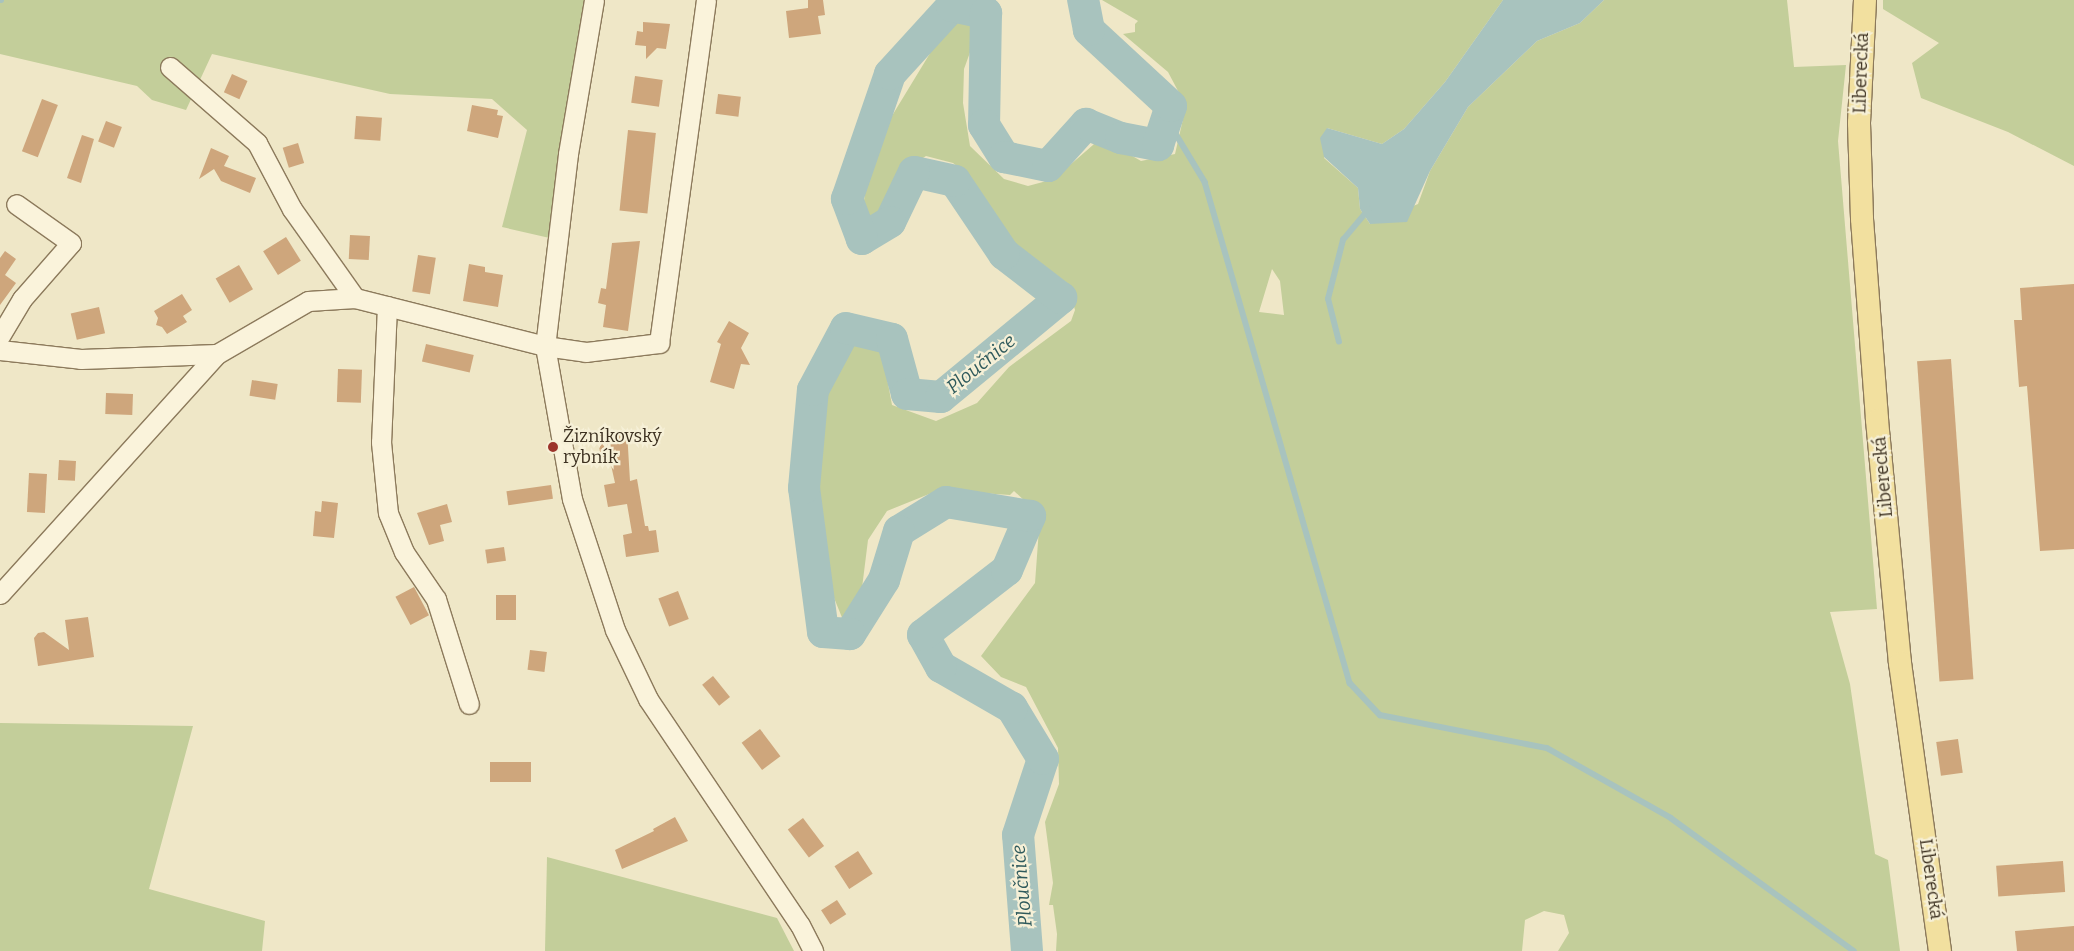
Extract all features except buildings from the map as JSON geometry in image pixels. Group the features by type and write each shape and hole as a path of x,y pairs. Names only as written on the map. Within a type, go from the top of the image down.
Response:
{"main road":[{"name":"Liberecká","path":"1865,0 1859,123 1862,219 1877,420 1900,663 1940,951"}],"street":[{"path":"594,0 568,154 545,346 572,498 615,630 648,699 800,925 813,951"},
{"path":"0,594 217,354 308,301 355,298 545,346 586,352 659,343 706,0"},
{"path":"170,67 257,143 292,209 355,298"},
{"path":"0,336 22,299 72,244 16,204"},
{"path":"387,306 381,442 388,513 404,552 436,599 469,704"},
{"path":"0,350 81,359 217,354"}],"green space":[{"path":"0,0 586,0 554,239 502,227 527,130 492,99 390,94 212,54 186,110 152,100 137,86 0,54"},
{"path":"1102,0 1503,0 1445,82 1404,129 1382,144 1327,128 1324,158 1358,188 1360,209 1370,224 1418,204 1430,171 1468,107 1537,41 1580,23 1604,0 1787,0 1794,67 1846,65 1838,141 1877,609 1830,612 1850,684 1875,854 1888,860 1900,951 1558,951 1569,933 1564,915 1544,911 1525,920 1522,951 1056,951 1057,934 1053,905 1049,905 1053,883 1045,822 1059,784 1058,748 1026,687 1001,677 981,656 1035,583 1040,515 1014,491 1010,495 939,490 887,511 868,540 862,588 843,620 828,583 812,424 858,332 867,333 883,357 892,405 936,421 977,403 1009,367 1071,321 1075,310 1067,283 991,225 966,173 953,163 926,156 904,170 874,223 862,217 870,152 946,27 973,16 981,22 964,69 963,103 970,146 1004,179 1028,186 1054,179 1101,138 1141,161 1175,154 1186,106 1168,72 1123,34 1135,32 1135,24 1138,21","holes":["1272,269 1280,281 1284,315 1259,312"]},
{"path":"1883,0 2074,0 2074,166 2008,132 1921,98 1912,63 1939,43 1883,9"},
{"path":"0,723 193,726 149,889 265,921 262,951 0,951"},
{"path":"547,857 777,918 794,951 545,951"}],"water":[{"path":"1503,0 1604,0 1580,23 1537,41 1468,107 1430,171 1407,222 1370,224 1360,209 1358,188 1324,157 1320,138 1327,128 1382,144 1404,129 1445,82"}],"waterway":[{"name":"Ploučnice","path":"1027,951 1018,835 1043,759 1012,708 941,667 923,635 1007,570 1030,516 946,502 899,531 884,580 850,634 823,632 804,488 813,390 846,328 892,339 907,394 941,397 1061,298 1004,254 955,181 914,172 890,222 862,239 847,199 890,74 952,6 986,13 984,125 1004,157 1048,166 1086,124 1121,138 1158,145 1171,106 1089,30 1083,0"},
{"path":"1167,119 1205,182 1350,683 1380,715 1547,748 1671,818 1854,951"},
{"path":"1339,342 1328,299 1343,240 1369,209"}],"place":[{"name":"Žizníkovský rybník","path":"553,447"}]}
